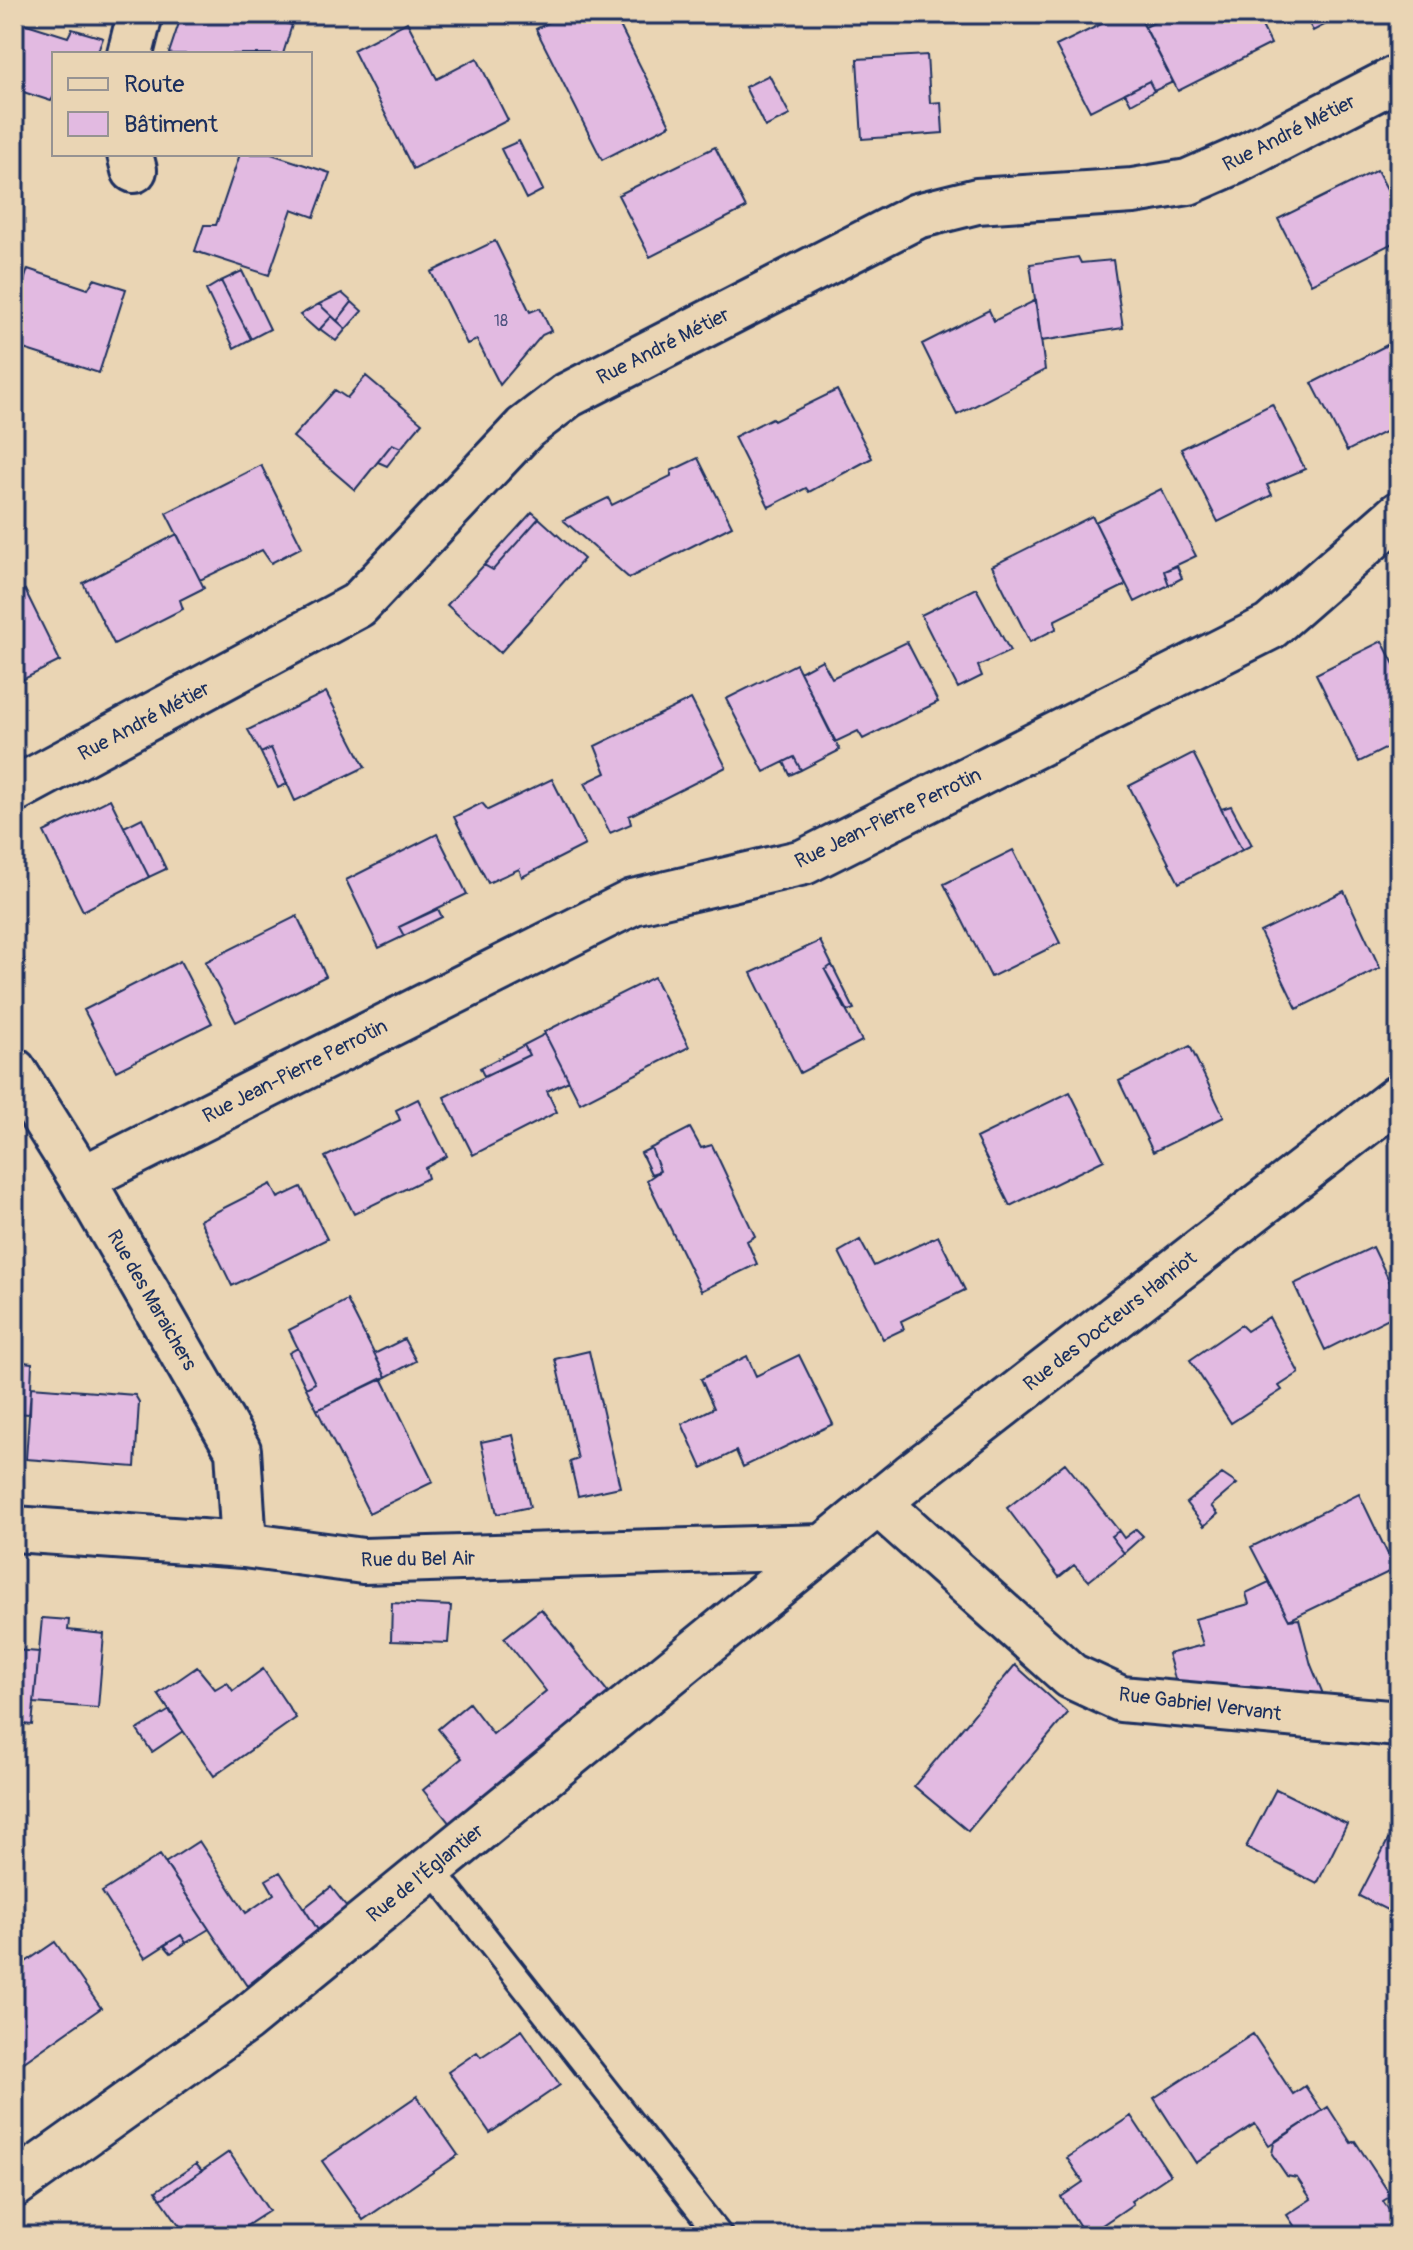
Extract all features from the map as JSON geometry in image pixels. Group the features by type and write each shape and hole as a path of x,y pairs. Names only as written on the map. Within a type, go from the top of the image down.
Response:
{"street":[{"path":"130,52 140,14"},
{"name":"Rue André Métier","path":"14,790 358,605 525,428 568,395 917,216 977,201 1133,191 1188,182 1236,161 1399,77"},
{"name":"Rue Jean-Pierre Perrotin","path":"82,1179 633,902 804,862 847,841 1270,627 1399,514"},
{"name":"Rue des Maraichers","path":"14,1071 82,1179 238,1450 244,1545"},
{"name":"Rue des Docteurs Hanriot","path":"823,1547 1399,1097"},
{"name":"Rue Gabriel Vervant","path":"878,1503 1071,1676 1121,1699 1399,1724"},
{"name":"Rue du Bel Air","path":"14,1529 244,1545 363,1561 823,1547"},
{"name":"Rue de l'Églantier","path":"14,2185 245,2020 823,1547"}],"lane":[{"path":"431,1868 720,2236"}],"building":[{"path":"182,14 253,14 292,25 284,52 169,52"},
{"path":"253,14 281,14 295,18 292,25"},
{"path":"565,14 614,14 670,125 602,160 536,29"},
{"path":"1122,14 1138,14 1173,82 1154,91 1149,81 1090,111 1056,46"},
{"path":"1172,14 1256,14 1271,44 1178,91 1145,27"},
{"path":"1304,14 1334,14 1336,19 1313,31"},
{"path":"14,20 68,37 72,29 103,38 98,52 52,52 51,101 14,89"},
{"path":"407,22 437,79 477,58 508,120 413,169 353,50"},
{"path":"927,55 930,103 941,102 943,133 862,139 857,59"},
{"path":"769,75 790,115 765,127 745,87"},
{"path":"1149,81 1154,91 1131,104 1125,93"},
{"path":"519,141 543,190 526,199 501,149"},
{"path":"715,147 746,208 650,257 618,195"},
{"path":"239,156 277,156 330,173 314,217 292,209 269,275 195,251 204,225 216,225"},
{"path":"1377,170 1399,212 1399,240 1311,284 1278,219"},
{"path":"495,241 530,312 540,308 551,331 542,335 500,385 477,340 467,344 431,272"},
{"path":"1078,257 1081,263 1113,260 1123,328 1041,341 1030,264"},
{"path":"28,269 88,289 94,279 126,289 99,373 14,346 14,311"},
{"path":"242,271 270,329 251,339 221,281"},
{"path":"221,281 251,339 234,348 206,290"},
{"path":"342,293 352,302 337,321 319,304"},
{"path":"1036,300 1045,370 957,415 922,344 989,310 994,321"},
{"path":"352,302 362,311 346,329 337,321"},
{"path":"319,304 332,316 318,331 300,315"},
{"path":"332,316 346,329 336,341 320,329"},
{"path":"1399,339 1399,425 1347,451 1312,383"},
{"path":"366,376 422,423 401,448 392,444 355,490 293,437 335,390 347,398"},
{"path":"837,390 872,458 809,492 806,488 769,507 734,437"},
{"path":"1272,404 1305,469 1267,485 1272,495 1218,522 1181,449"},
{"path":"392,444 401,448 387,466 378,462"},
{"path":"698,458 732,526 629,578 563,520 608,498 612,505 671,476 671,471"},
{"path":"261,465 302,547 271,563 262,550 200,580 166,513"},
{"path":"1161,489 1196,556 1164,571 1169,585 1135,602 1095,522"},
{"path":"532,512 539,518 493,570 484,565"},
{"path":"1092,516 1126,585 1055,620 1056,629 1030,642 992,566"},
{"path":"539,518 584,559 500,653 447,605 484,565 493,570"},
{"path":"177,534 204,588 180,600 183,609 114,644 83,583"},
{"path":"1177,566 1182,578 1169,585 1164,571"},
{"path":"976,588 1010,651 978,666 982,676 958,688 921,615"},
{"path":"25,590 60,661 14,684 14,596"},
{"path":"1382,641 1399,674 1399,742 1359,762 1316,674"},
{"path":"907,642 938,702 863,739 858,731 835,742 800,672 822,660 832,678"},
{"path":"796,664 840,750 801,770 794,757 764,772 726,699"},
{"path":"326,692 365,767 295,801 271,748 261,753 248,730"},
{"path":"691,699 726,767 629,816 631,824 610,833 585,783 606,773 595,746"},
{"path":"271,748 287,784 278,788 261,753"},
{"path":"1193,753 1242,850 1179,883 1129,786"},
{"path":"794,757 801,770 790,775 784,762"},
{"path":"552,779 585,845 522,877 519,869 488,883 454,817 482,803 488,810"},
{"path":"110,799 149,877 83,911 44,832"},
{"path":"1231,806 1252,845 1242,850 1221,809"},
{"path":"142,818 166,869 149,877 124,827"},
{"path":"437,834 467,894 399,927 404,936 379,948 346,880"},
{"path":"1013,850 1060,943 991,977 944,884"},
{"path":"1344,891 1380,968 1297,1009 1260,932"},
{"path":"438,909 442,917 404,936 399,927"},
{"path":"297,916 326,976 236,1022 205,962"},
{"path":"14,938 25,962 14,968"},
{"path":"820,941 832,965 825,970 862,1041 800,1073 751,973"},
{"path":"180,961 212,1023 116,1071 84,1010"},
{"path":"832,965 854,1009 848,1011 825,970"},
{"path":"654,977 689,1047 580,1103 544,1032"},
{"path":"545,1034 569,1081 547,1091 557,1112 473,1155 444,1097 529,1055 524,1045"},
{"path":"524,1045 529,1055 484,1076 480,1068"},
{"path":"1190,1046 1224,1117 1153,1152 1119,1081"},
{"path":"1070,1092 1104,1160 1010,1206 976,1138"},
{"path":"418,1099 447,1156 425,1168 428,1178 354,1214 325,1157 400,1120 396,1110"},
{"path":"690,1128 701,1148 712,1145 755,1236 747,1241 757,1264 701,1291 647,1180 660,1171 651,1148"},
{"path":"651,1148 660,1171 651,1174 641,1153"},
{"path":"271,1184 278,1198 301,1187 327,1239 232,1286 200,1220"},
{"path":"938,1236 965,1290 901,1321 904,1329 883,1339 839,1252 860,1240 874,1266"},
{"path":"1373,1247 1399,1301 1399,1313 1325,1350 1294,1284"},
{"path":"347,1300 386,1377 317,1410 306,1388 315,1383 289,1330"},
{"path":"1269,1317 1299,1373 1279,1386 1282,1390 1231,1423 1190,1360 1241,1325 1247,1331"},
{"path":"404,1339 416,1361 386,1377 374,1354"},
{"path":"298,1348 315,1383 306,1388 289,1353"},
{"path":"589,1351 620,1487 578,1496 570,1462 578,1459 555,1359"},
{"path":"799,1355 833,1424 743,1467 736,1451 702,1468 682,1424 714,1408 701,1379 747,1356 756,1376"},
{"path":"14,1361 32,1363 30,1414 14,1413"},
{"path":"382,1378 433,1482 369,1513 317,1410"},
{"path":"31,1387 135,1395 139,1402 135,1467 26,1459"},
{"path":"513,1435 530,1507 497,1514 481,1442"},
{"path":"1065,1463 1119,1531 1111,1536 1124,1553 1089,1581 1074,1565 1059,1577 1007,1508"},
{"path":"1222,1474 1237,1484 1211,1506 1218,1514 1204,1526 1186,1503"},
{"path":"1359,1494 1395,1569 1289,1620 1251,1547"},
{"path":"1136,1529 1143,1536 1124,1553 1111,1536 1119,1531 1124,1538"},
{"path":"1269,1582 1289,1620 1299,1619 1311,1665 1328,1706 1179,1693 1168,1654 1203,1645 1195,1619 1249,1604 1246,1593"},
{"path":"392,1603 451,1606 448,1643 391,1641"},
{"path":"541,1609 612,1697 451,1825 423,1790 462,1758 438,1729 469,1703 493,1734 546,1691 504,1638"},
{"path":"42,1618 69,1620 68,1630 104,1634 98,1708 34,1703"},
{"path":"14,1650 39,1652 32,1725 14,1723"},
{"path":"1015,1665 1068,1713 968,1831 914,1786"},
{"path":"197,1667 215,1689 227,1682 233,1691 263,1669 296,1718 214,1776 158,1694"},
{"path":"170,1710 183,1731 152,1752 137,1730"},
{"path":"1276,1789 1347,1824 1317,1884 1246,1847"},
{"path":"1399,1819 1399,1916 1359,1896"},
{"path":"199,1841 246,1913 274,1894 266,1880 280,1872 318,1930 247,1986 165,1863"},
{"path":"160,1855 209,1929 186,1943 181,1935 145,1958 102,1892"},
{"path":"331,1887 347,1907 318,1930 304,1908"},
{"path":"181,1935 186,1943 171,1953 164,1945"},
{"path":"55,1942 101,2008 14,2069 14,1970"},
{"path":"522,2030 560,2085 490,2133 448,2072 477,2052 481,2057"},
{"path":"1253,2034 1293,2094 1305,2086 1322,2111 1269,2145 1255,2124 1196,2163 1154,2098"},
{"path":"417,2096 458,2155 363,2220 322,2161"},
{"path":"1328,2107 1391,2196 1383,2201 1399,2225 1399,2236 1350,2236 1344,2227 1325,2236 1301,2236 1287,2215 1311,2199 1297,2178 1287,2176 1272,2154 1274,2143"},
{"path":"1131,2116 1170,2175 1086,2236 1061,2197 1083,2182 1067,2158"},
{"path":"229,2152 269,2211 231,2236 187,2236 161,2199"},
{"path":"196,2164 202,2171 161,2199 156,2191"}]}
